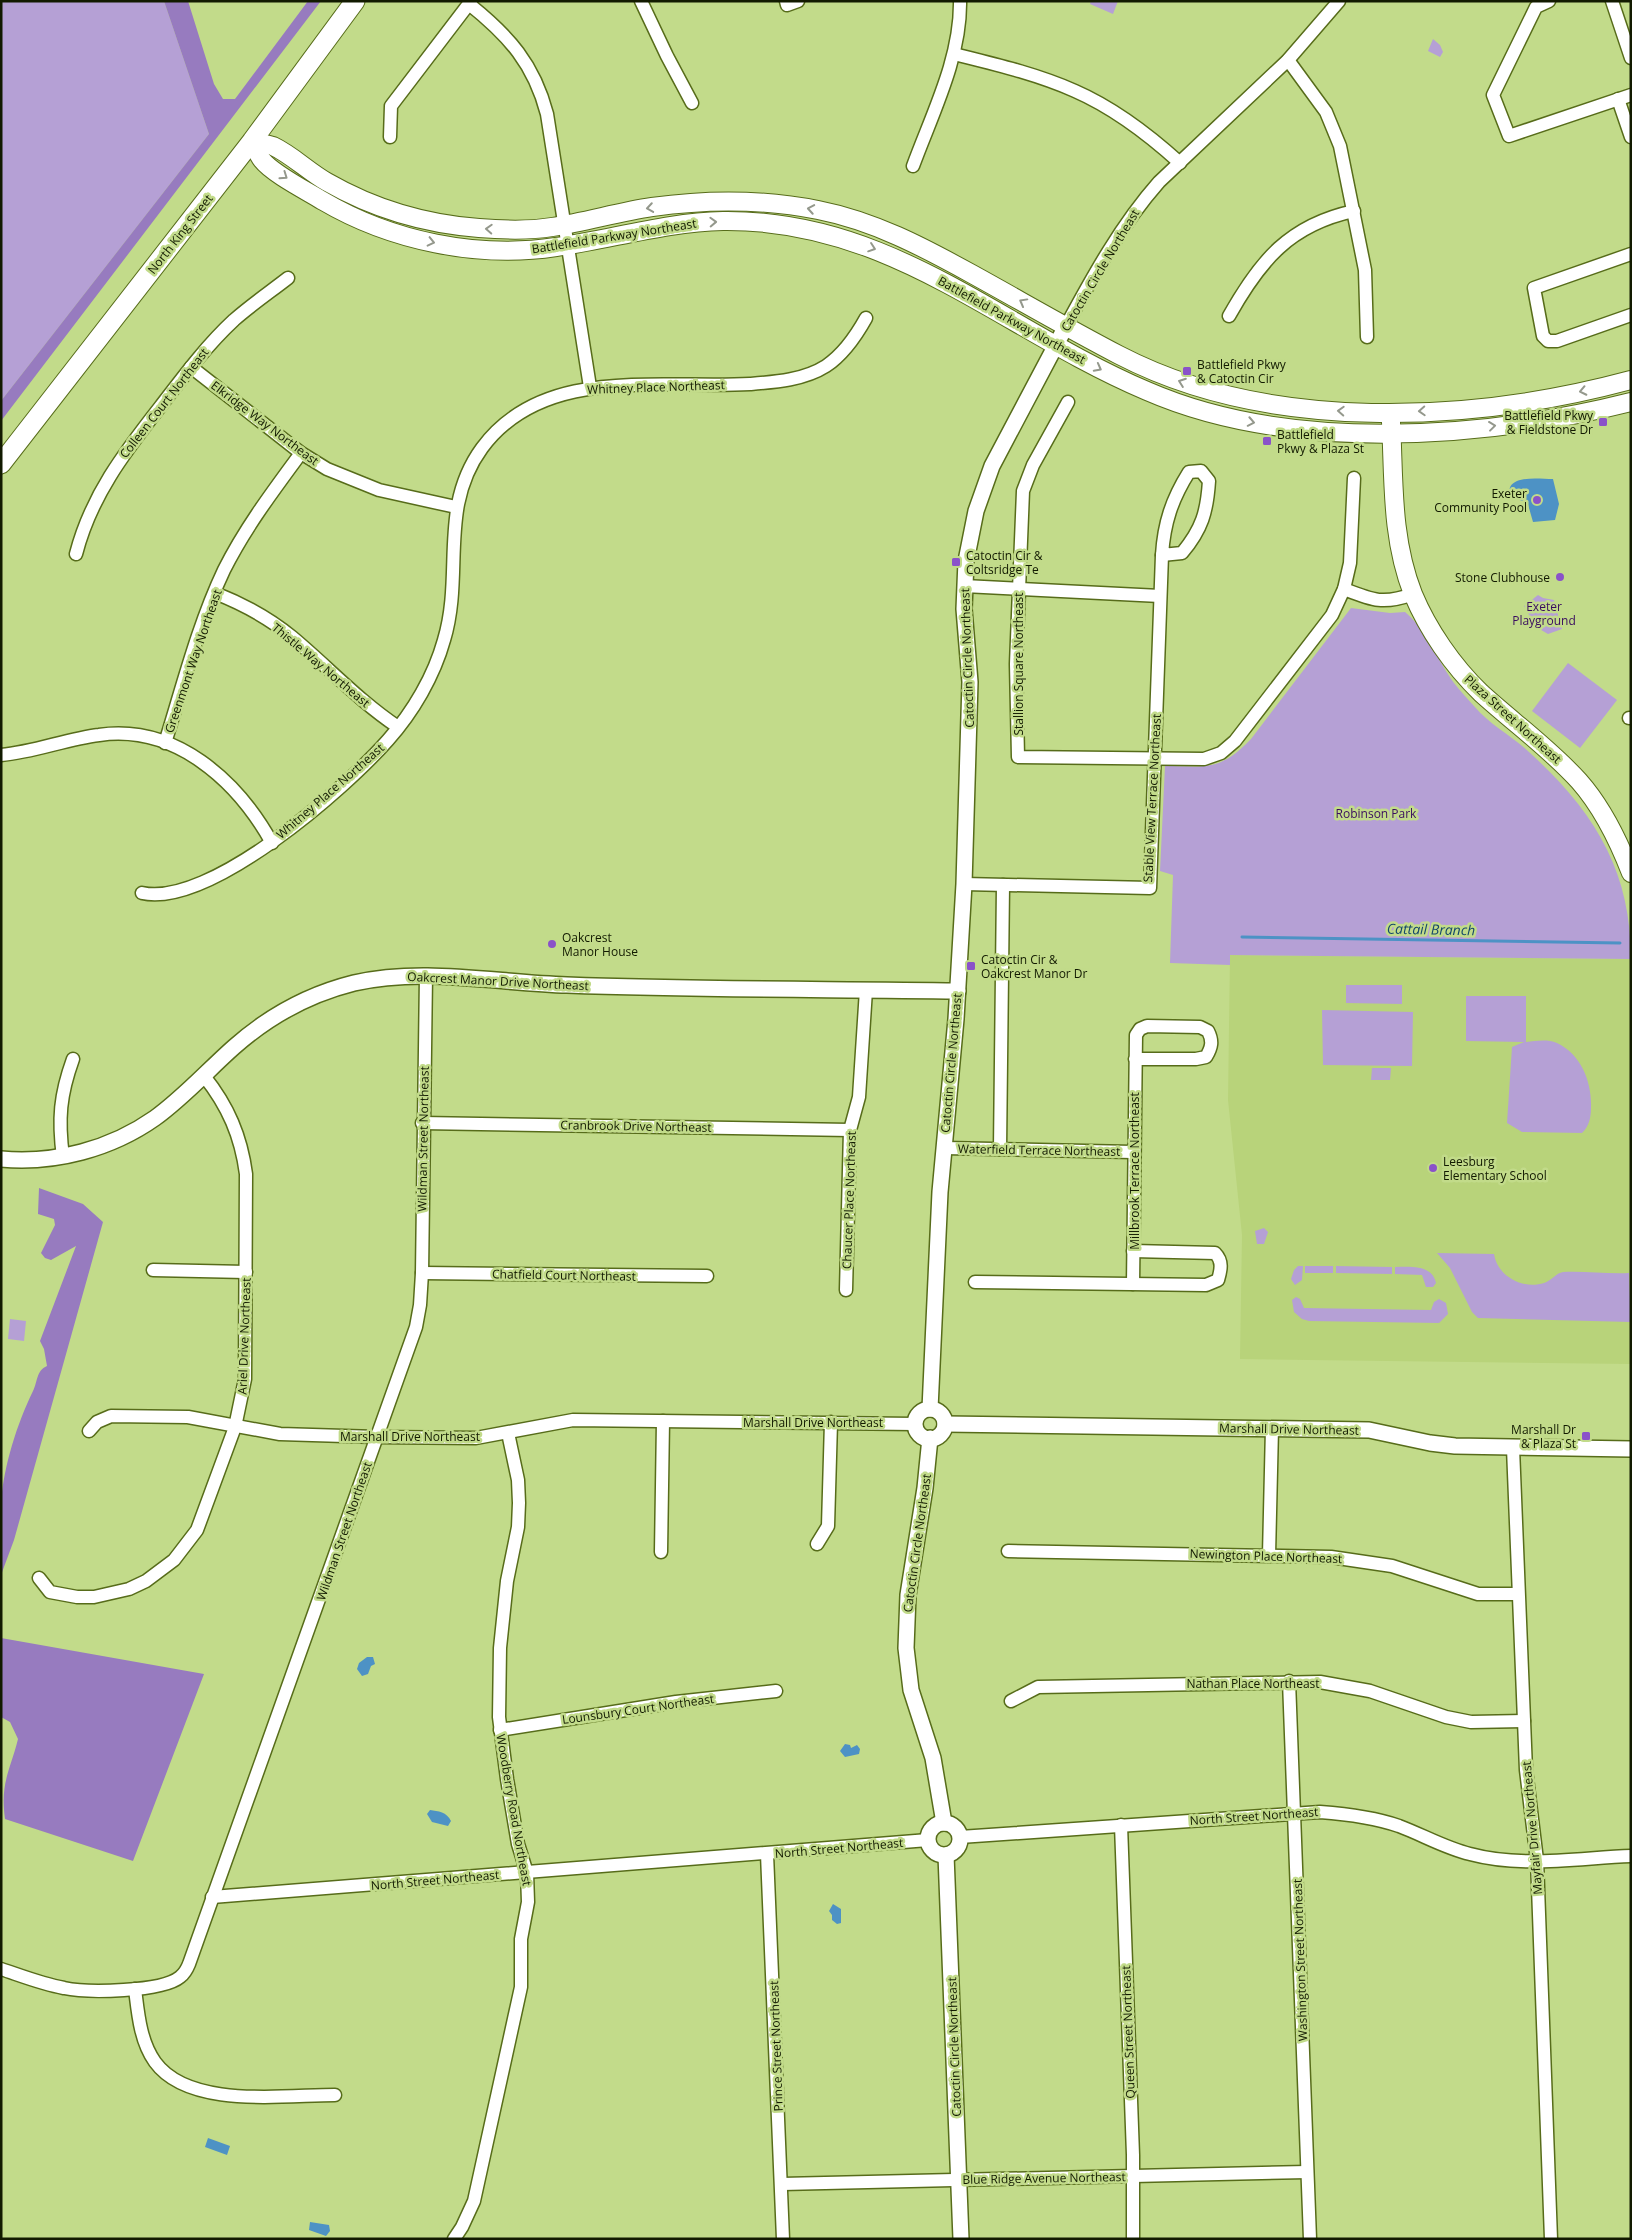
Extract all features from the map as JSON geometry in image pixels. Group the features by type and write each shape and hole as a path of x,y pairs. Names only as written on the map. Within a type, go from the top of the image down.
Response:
{"main road":[{"name":"North King Street","path":"1,464 252,141 355,1"},
{"name":"Battlefield Parkway Northeast","path":"252,141 274,147 328,183 359,199 412,217 452,225 501,229 550,228 648,208 707,201 757,202 842,215 901,236 1140,365 1203,390 1231,397 1312,409 1390,412 1486,407 1520,403 1578,393 1631,380"},
{"name":"Battlefield Parkway Northeast","path":"252,141 264,162 304,190 362,222 408,236 462,247 514,250 567,245 697,222 744,222 797,227 827,233 886,253 1138,388 1196,409 1268,425 1391,433 1474,428 1537,421 1631,402"},
{"name":"Plaza Street Northeast","path":"1390,412 1394,516 1398,539 1413,594 1427,621 1457,667 1480,692 1547,748 1581,783 1604,817 1631,874"}],"street":[{"path":"641,1 692,103"},
{"path":"786,1 787,5 798,1"},
{"path":"912,166 954,54 960,1"},
{"name":"Catoctin Circle Northeast","path":"930,1409 944,1148 958,991 964,884 970,690 964,586 971,533 984,488 1009,431 1066,326 1129,218 1159,182 1288,60 1339,1"},
{"path":"1549,1 1536,7 1493,95 1509,136 1631,95"},
{"path":"1612,1 1631,58"},
{"path":"390,137 391,106 470,3 512,42 542,95 547,114 590,387"},
{"path":"954,54 1009,68 1075,91 1117,113 1180,162"},
{"path":"1288,60 1326,112 1340,146 1365,270 1367,337"},
{"path":"1618,99 1631,137"},
{"path":"1229,316 1256,271 1286,240 1308,226 1330,216 1354,210"},
{"path":"1631,254 1534,288 1543,336 1548,341 1557,341 1631,315"},
{"name":"Colleen Court Northeast","path":"76,554 88,517 112,470 191,367 235,319 288,278"},
{"name":"Whitney Place Northeast","path":"142,893 164,896 180,891 211,878 272,843 370,759 398,727 417,702 444,642 450,606 453,528 463,480 471,464 496,431 510,419 543,400 590,387 740,384 794,379 815,372 832,361 857,334 866,318"},
{"name":"Elkridge Way Northeast","path":"191,367 300,452 327,469 354,481 402,496 456,507"},
{"name":"Stallion Square Northeast","path":"1068,402 1033,465 1023,491 1016,664 1018,757 1154,759"},
{"name":"Greenmont Way Northeast","path":"165,743 200,633 215,593 245,532 300,452"},
{"name":"Stable View Terrace Northeast","path":"964,884 1150,888 1162,555 1168,512 1177,492 1190,472 1202,471 1209,481 1207,509 1198,531 1182,553 1162,555"},
{"path":"1154,759 1204,759 1228,748 1322,630 1344,589 1350,563 1354,478"},
{"path":"964,586 1160,596"},
{"path":"1344,589 1374,601 1398,599 1413,594"},
{"name":"Thistle Way Northeast","path":"215,593 256,612 274,624 364,702 398,727"},
{"path":"1,755 29,751 88,736 112,733 145,735 163,740 165,743 196,757 223,778 246,802 272,843"},
{"path":"1000,1149 1003,885"},
{"name":"Oakcrest Manor Drive Northeast","path":"1,1159 33,1160 63,1157 96,1147 138,1128 155,1118 204,1076 235,1046 274,1017 293,1006 354,984 380,979 426,975 568,986 958,991"},
{"name":"Wildman Street Northeast","path":"212,1897 416,1326 420,1305 422,1273 422,1123 426,975"},
{"name":"Chaucer Place Northeast","path":"846,1290 850,1130 859,1097 866,990"},
{"name":"Millbrook Terrace Northeast","path":"1133,1284 1135,1059 1136,1035 1140,1029 1147,1026 1200,1028 1208,1031 1212,1040 1211,1050 1206,1057 1196,1059 1135,1059"},
{"path":"63,1157 59,1121 60,1100 73,1059"},
{"name":"Ariel Drive Northeast","path":"39,1578 50,1592 77,1597 94,1597 130,1589 161,1571 186,1545 197,1530 235,1427 245,1379 246,1174 243,1149 235,1124 219,1094 204,1076"},
{"name":"Cranbrook Drive Northeast","path":"422,1123 850,1130"},
{"name":"Waterfield Terrace Northeast","path":"944,1148 1134,1152"},
{"path":"975,1282 1206,1285 1218,1280 1221,1269 1219,1258 1215,1253 1134,1251"},
{"path":"153,1270 246,1272"},
{"name":"Chatfield Court Northeast","path":"422,1273 707,1276"},
{"path":"930,1409 941,1413 945,1424 940,1434 930,1438 921,1436 915,1424 919,1413 930,1409"},
{"name":"Marshall Drive Northeast","path":"89,1431 97,1422 111,1416 188,1417 280,1434 476,1438 573,1420 915,1424"},
{"path":"661,1552 663,1420"},
{"path":"817,1544 828,1526 831,1422"},
{"name":"Marshall Drive Northeast","path":"945,1424 1369,1430 1430,1444 1512,1448 1631,1449"},
{"path":"1269,1555 1272,1428"},
{"name":"Woodberry Road Northeast","path":"454,2239 474,2201 521,1987 521,1940 528,1902 527,1873 518,1844 500,1730 500,1648 507,1581 518,1527 519,1503 518,1480 508,1433"},
{"name":"Catoctin Circle Northeast","path":"930,1438 925,1488 908,1595 906,1648 910,1690 933,1758 944,1823"},
{"name":"Mayfair Drive Northeast","path":"1512,1448 1526,1770 1537,1860 1552,2239"},
{"name":"Newington Place Northeast","path":"1008,1551 1331,1557 1361,1560 1401,1569 1478,1594 1518,1594"},
{"name":"Nathan Place Northeast","path":"1011,1701 1038,1687 1289,1681 1346,1685 1446,1717 1472,1722 1524,1721"},
{"name":"Washington Street Northeast","path":"1289,1681 1310,2239"},
{"name":"Lounsbury Court Northeast","path":"500,1730 676,1702 776,1692"},
{"name":"North Street Northeast","path":"960,1837 1294,1812 1346,1814 1374,1819 1471,1854 1503,1860 1631,1856"},
{"path":"944,1823 953,1826 960,1837 957,1849 946,1855 934,1851 928,1840 933,1828 944,1823"},
{"name":"Queen Street Northeast","path":"1121,1825 1133,2177 1133,2239"},
{"name":"North Street Northeast","path":"212,1897 928,1840"},
{"name":"Prince Street Northeast","path":"767,1854 783,2239"},
{"name":"Catoctin Circle Northeast","path":"946,1855 961,2239"},
{"path":"1,1969 66,1988 135,1989 168,1983 184,1973 199,1939 212,1897"},
{"path":"135,1989 140,2020 149,2051 161,2070 180,2083 194,2089 232,2095 334,2095"},
{"name":"Blue Ridge Avenue Northeast","path":"782,2184 1307,2172"}],"shaded area":[{"path":"164,1 188,1 214,84 223,99 235,99 308,1 321,1 1,421 1,401 209,134"},
{"name":"Leesburg Elementary School","path":"1230,955 1631,959 1631,1364 1240,1359 1242,1235 1228,1100"},
{"path":"39,1188 83,1204 103,1222 14,1540 1,1575 1,1502 8,1459 39,1373 47,1366 44,1349 40,1341 76,1246 51,1260 45,1258 41,1253 55,1225 54,1219 38,1214"},
{"path":"1,1638 204,1674 133,1861 5,1819 5,1786 18,1739 10,1722 1,1717"}],"green space":[{"path":"1,1 164,1 209,134 1,401"},
{"path":"1091,1 1118,1 1113,14 1090,4"},
{"path":"1433,39 1440,45 1443,52 1440,57 1428,51"},
{"name":"Exeter Playground","path":"1538,595 1554,600 1562,629 1548,634 1536,627 1524,606"},
{"name":"Robinson Park","path":"1351,608 1390,613 1405,612 1420,627 1454,683 1474,706 1487,719 1529,752 1572,797 1590,820 1616,870 1624,897 1629,927 1631,959 1230,955 1230,965 1170,963 1173,875 1160,871 1165,766 1212,765 1221,762 1240,750 1251,739"},
{"path":"1568,663 1617,700 1580,748 1532,711"},
{"path":"1346,985 1402,985 1402,1004 1346,1003"},
{"path":"1466,996 1526,996 1526,1042 1545,1041 1557,1043 1573,1055 1584,1071 1590,1089 1591,1115 1582,1133 1522,1132 1507,1123 1512,1047 1524,1042 1466,1041"},
{"path":"1322,1010 1413,1012 1412,1066 1323,1065"},
{"path":"1372,1068 1391,1068 1390,1080 1371,1080"},
{"path":"1264,1228 1268,1232 1264,1244 1257,1244 1255,1231"},
{"path":"1437,1253 1494,1254 1500,1269 1506,1275 1528,1285 1544,1283 1563,1272 1629,1273 1631,1322 1478,1318 1472,1312 1450,1268"},
{"path":"1298,1266 1303,1266 1302,1280 1295,1285 1291,1279 1294,1270"},
{"path":"1305,1266 1333,1266 1333,1273 1305,1273"},
{"path":"1336,1266 1392,1267 1392,1274 1336,1273"},
{"path":"1395,1267 1413,1267 1425,1270 1430,1272 1436,1283 1433,1287 1426,1287 1422,1275 1395,1274"},
{"path":"1296,1297 1300,1299 1304,1308 1431,1310 1434,1302 1439,1299 1446,1303 1448,1314 1439,1323 1309,1321 1302,1319 1294,1312 1292,1300"},
{"path":"10,1319 26,1321 24,1341 8,1339"}],"water":[{"name":"Exeter Community Pool","path":"1553,479 1559,504 1555,520 1533,522 1527,501 1513,497 1510,487 1521,480"},
{"path":"367,1657 373,1657 375,1664 371,1666 368,1674 362,1676 357,1669 359,1663"},
{"path":"845,1744 850,1745 851,1748 857,1745 860,1749 859,1754 845,1757 840,1751"},
{"path":"430,1810 445,1814 451,1821 448,1826 432,1822 427,1814"},
{"path":"833,1904 841,1909 841,1923 837,1924 832,1920 832,1915 829,1911"},
{"path":"208,2138 230,2146 227,2155 205,2147"},
{"path":"310,2222 329,2225 330,2231 326,2236 309,2230"}],"waterway":[{"name":"Cattail Branch","path":"1242,937 1620,943"}],"place":[{"name":"Battlefield Pkwy & Catoctin Cir","path":"1187,371"},
{"name":"Battlefield Pkwy & Fieldstone Dr","path":"1603,422"},
{"name":"Battlefield Pkwy & Plaza St","path":"1267,441"},
{"name":"Exeter Community Pool","path":"1537,500"},
{"name":"Catoctin Cir & Coltsridge Te","path":"956,562"},
{"name":"Stone Clubhouse","path":"1560,577"},
{"name":"Oakcrest Manor House","path":"552,944"},
{"name":"Catoctin Cir & Oakcrest Manor Dr","path":"971,966"},
{"name":"Leesburg Elementary School","path":"1433,1168"},
{"name":"Marshall Dr & Plaza St","path":"1586,1436"}]}
